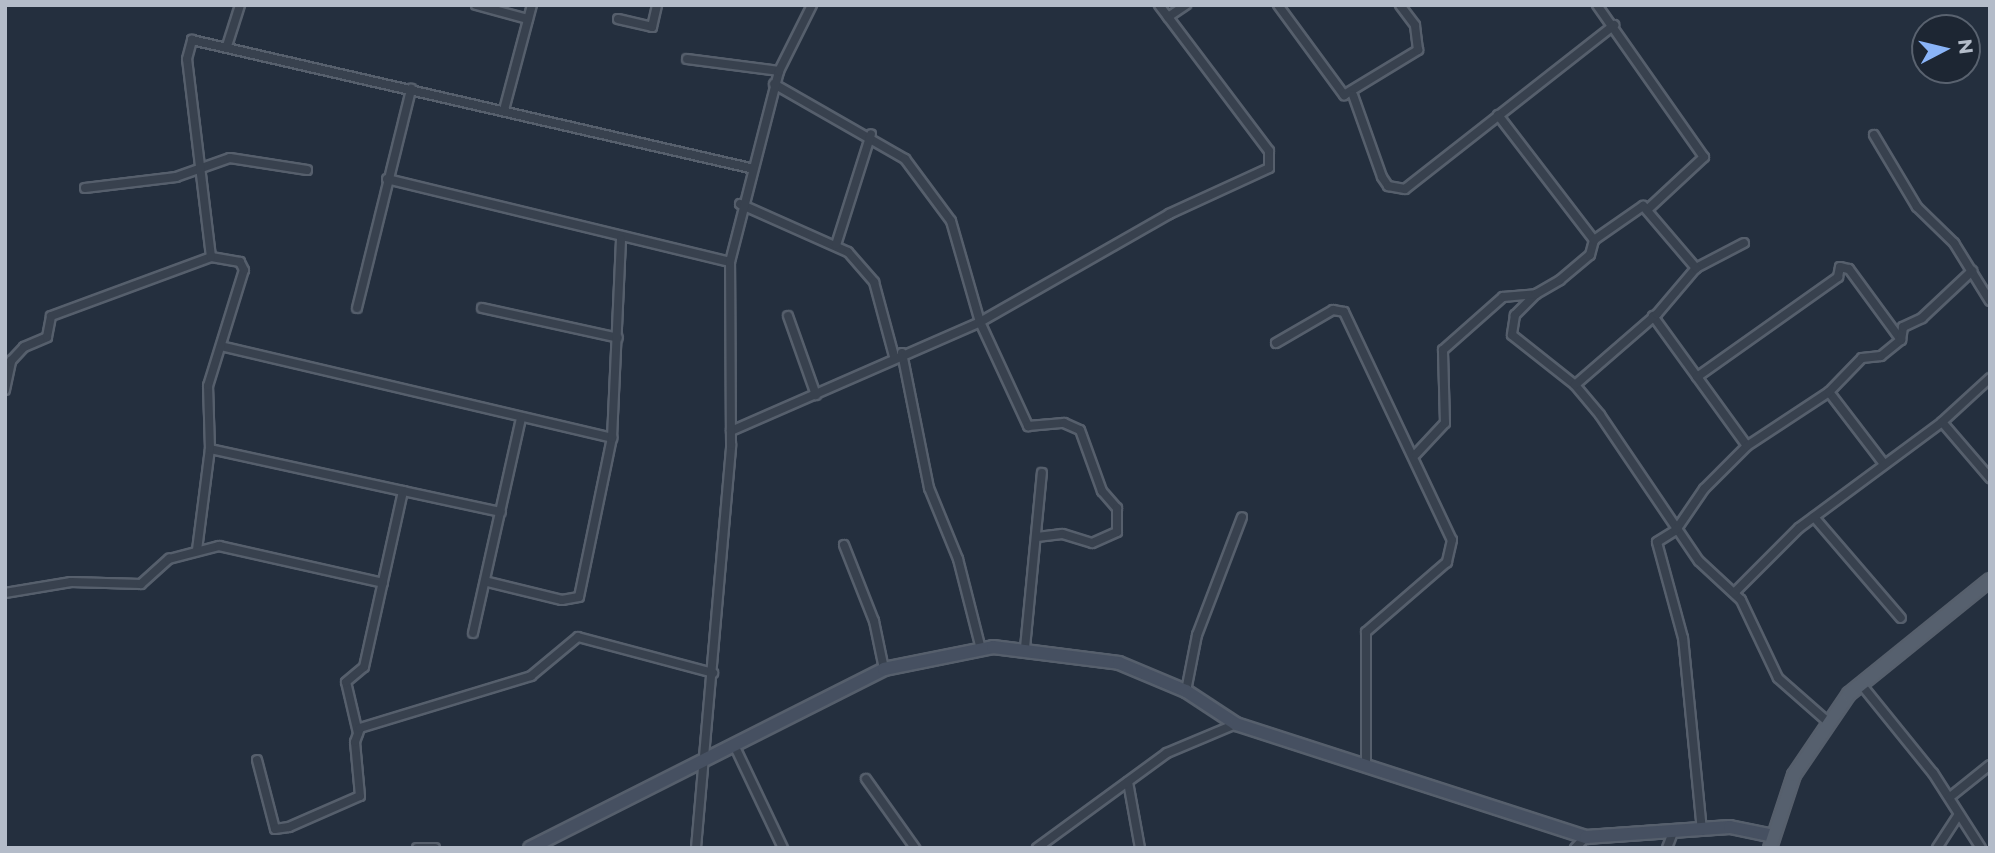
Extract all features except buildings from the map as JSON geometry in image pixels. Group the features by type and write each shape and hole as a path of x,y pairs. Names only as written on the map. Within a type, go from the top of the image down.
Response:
{"main road":[{"path":"1772,842 1794,775 1828,722 1860,683 1990,580"}],"street":[{"path":"227,47 240,5"},
{"path":"476,5 528,19"},
{"path":"504,110 532,5"},
{"path":"618,19 652,27 657,5"},
{"path":"696,848 706,760 731,431 730,262 740,204 774,84 812,5"},
{"path":"731,431 816,395 898,354 980,322 1169,214 1269,168 1269,151 1159,5"},
{"path":"1168,17 1186,5"},
{"path":"1278,5 1337,87 1353,95 1382,177 1397,190 1614,25"},
{"path":"1353,95 1418,50 1415,25 1400,5"},
{"path":"1597,5 1614,25 1704,157 1648,209"},
{"path":"211,257 188,44 227,47 750,168"},
{"path":"687,59 779,71"},
{"path":"774,84 871,134 905,159 951,221 980,322 1028,426 1078,427 1102,491 1117,508 1117,532 1107,540 1039,537 1035,532 1026,648"},
{"path":"357,309 411,89"},
{"path":"1498,115 1594,240"},
{"path":"836,245 871,134"},
{"path":"1874,135 1917,207 1954,243 1990,302"},
{"path":"85,187 200,170 245,158 307,170"},
{"path":"387,179 621,239 730,262"},
{"path":"740,204 836,245 874,282 898,354 929,488 962,572 981,649"},
{"path":"1696,268 1643,206 1594,240 1577,268 1536,294 1515,315 1512,335 1575,385 1650,483 1676,530 1734,593 1778,678 1828,722"},
{"path":"488,582 562,600 579,597 611,438 621,239"},
{"path":"1575,385 1653,316 1696,268 1744,243"},
{"path":"5,390 11,361 24,347 47,337 51,316 211,257 244,268 225,347 208,386 210,449 197,550"},
{"path":"1697,377 1838,277 1840,267 1849,269 1901,340"},
{"path":"1702,831 1683,638 1655,551 1661,536 1676,530 1704,489 1748,446 1829,392 1863,358 1881,356 1901,340 1903,327 1922,318 1972,271"},
{"path":"1416,454 1445,423 1443,350 1503,297 1536,294"},
{"path":"482,308 618,338"},
{"path":"1276,343 1333,310 1344,312 1416,454 1453,554 1366,632 1366,764"},
{"path":"788,316 816,395"},
{"path":"1653,316 1748,446"},
{"path":"225,347 611,438"},
{"path":"1734,593 1814,517 1942,422 1990,377"},
{"path":"1829,392 1884,464"},
{"path":"473,633 488,582 521,418"},
{"path":"1942,422 1990,478"},
{"path":"210,449 502,512"},
{"path":"1039,537 1042,474"},
{"path":"257,760 275,829 289,827 360,796 358,733 346,682 364,667 403,491"},
{"path":"1186,691 1204,613 1242,517"},
{"path":"1814,517 1901,618"},
{"path":"844,545 874,621 884,668"},
{"path":"5,593 71,582 141,584 169,559 219,546 383,583"},
{"path":"358,733 531,676 578,637 713,673"},
{"path":"530,848 735,747 884,668 981,649 1026,648 1119,663 1186,691 1236,724 1586,837 1743,827 1772,842"},
{"path":"1860,683 1950,797 1958,816 1981,848"},
{"path":"1037,848 1167,753 1236,724"},
{"path":"735,747 783,848"},
{"path":"1950,797 1990,765"},
{"path":"866,779 915,848"},
{"path":"1128,782 1140,848"},
{"path":"1937,848 1958,816"},
{"path":"1667,848 1674,830"},
{"path":"1574,848 1586,837"},
{"path":"418,848 435,848"}]}
